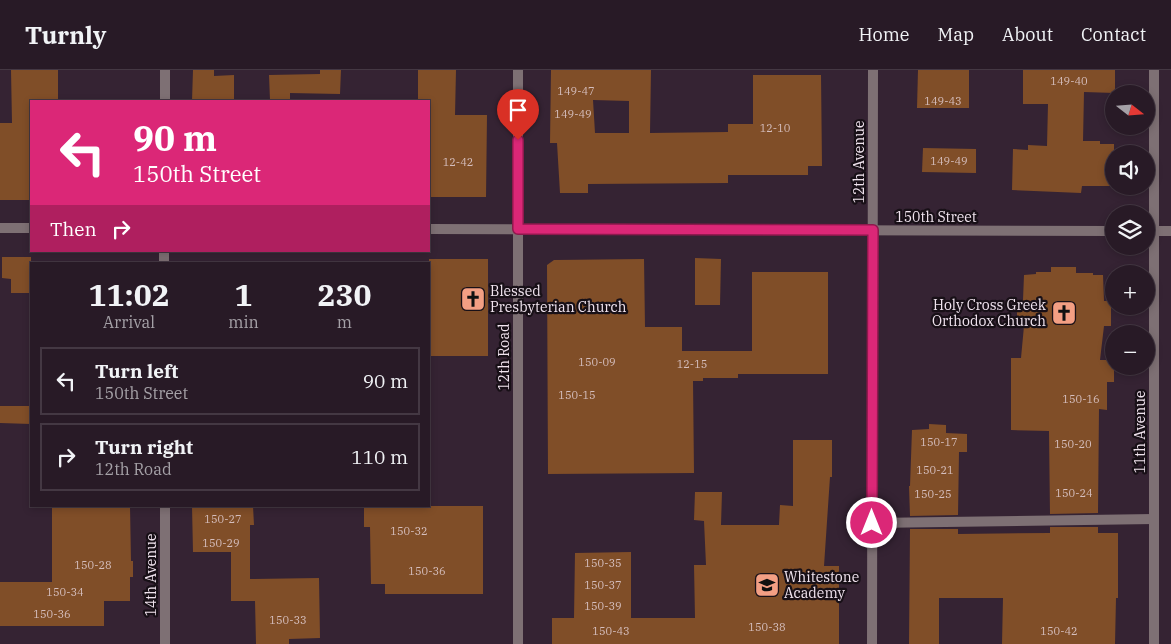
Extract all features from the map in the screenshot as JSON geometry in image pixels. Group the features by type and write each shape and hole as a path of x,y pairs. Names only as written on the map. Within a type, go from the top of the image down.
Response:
{"street":[{"path":"165,70 165,100"},
{"name":"12th Road","path":"518,70 518,644"},
{"name":"12th Avenue","path":"872,644 873,70"},
{"name":"11th Avenue","path":"1151,205 1154,70"},
{"path":"0,228 30,228"},
{"name":"150th Street","path":"430,229 1105,231"},
{"path":"1155,231 1171,231"},
{"name":"11th Avenue","path":"1150,255 1154,644"},
{"name":"14th Avenue","path":"165,507 165,644"},
{"path":"872,523 1154,519"}],"building":[{"path":"11,70 58,70 58,100 30,100 30,200 0,200 0,123 12,123"},
{"path":"193,70 214,70 214,76 234,75 234,100 192,100"},
{"path":"320,70 341,70 340,94 290,93 290,100 270,100 269,75 320,74"},
{"path":"418,70 456,70 455,115 487,115 486,197 430,197 430,100 418,100"},
{"path":"551,70 651,70 650,133 728,132 728,124 753,124 753,75 821,75 822,166 808,166 808,175 728,175 728,183 588,184 588,193 560,193 557,143 550,143","holes":["593,100 629,101 629,133 595,133"]},
{"path":"918,70 969,70 969,108 917,108"},
{"path":"1023,70 1115,70 1115,85 1105,85 1105,93 1084,92 1083,141 1100,141 1100,144 1114,144 1105,145 1105,186 1082,186 1081,193 1012,190 1013,149 1028,150 1028,145 1047,146 1048,104 1023,104"},
{"path":"923,148 976,149 976,173 922,172"},
{"path":"2,257 31,257 30,293 11,293 11,279 2,278"},
{"path":"695,258 721,259 720,305 695,305"},
{"path":"429,259 488,259 488,356 430,356"},
{"path":"644,259 645,327 682,327 682,351 752,351 752,272 828,272 828,374 738,374 738,378 703,378 703,381 693,381 694,473 548,474 547,265 554,260"},
{"path":"1051,267 1076,267 1076,273 1103,275 1105,315 1111,315 1111,325 1104,326 1100,360 1105,360 1105,375 1114,375 1114,382 1107,382 1107,410 1099,409 1098,513 1050,514 1049,431 1011,430 1011,358 1021,358 1024,326 1017,326 1017,300 1023,300 1024,275 1036,274 1036,272 1051,272"},
{"path":"0,406 30,406 30,424 0,423"},
{"path":"929,424 946,425 946,433 967,434 967,452 959,452 958,515 910,516 909,486 912,430 929,429"},
{"path":"793,440 832,440 832,477 830,477 824,566 839,566 839,644 552,644 552,618 574,618 575,553 631,552 631,618 695,618 694,565 706,565 704,521 694,520 695,492 722,492 721,525 779,525 780,505 793,506"},
{"path":"483,506 483,594 385,594 385,584 371,584 370,527 364,527 364,507"},
{"path":"52,507 130,507 133,577 130,577 130,601 104,601 104,626 0,626 0,582 52,582"},
{"path":"192,507 253,507 254,525 250,525 250,579 319,578 320,638 289,639 289,644 256,644 255,601 231,601 231,552 193,552"},
{"path":"1050,527 1098,527 1098,533 1118,533 1118,598 1116,598 1115,644 1002,644 1003,598 939,598 939,644 909,644 910,529 958,529 958,534 1050,533"}],"place":[{"name":"Blessed Presbyterian Church","path":"473,299"},
{"name":"Holy Cross Greek Orthodox Church","path":"1064,313"},
{"name":"Whitestone Academy","path":"767,585"}],"route":[{"path":"518,140 518,229 873,230 872,523"}]}
